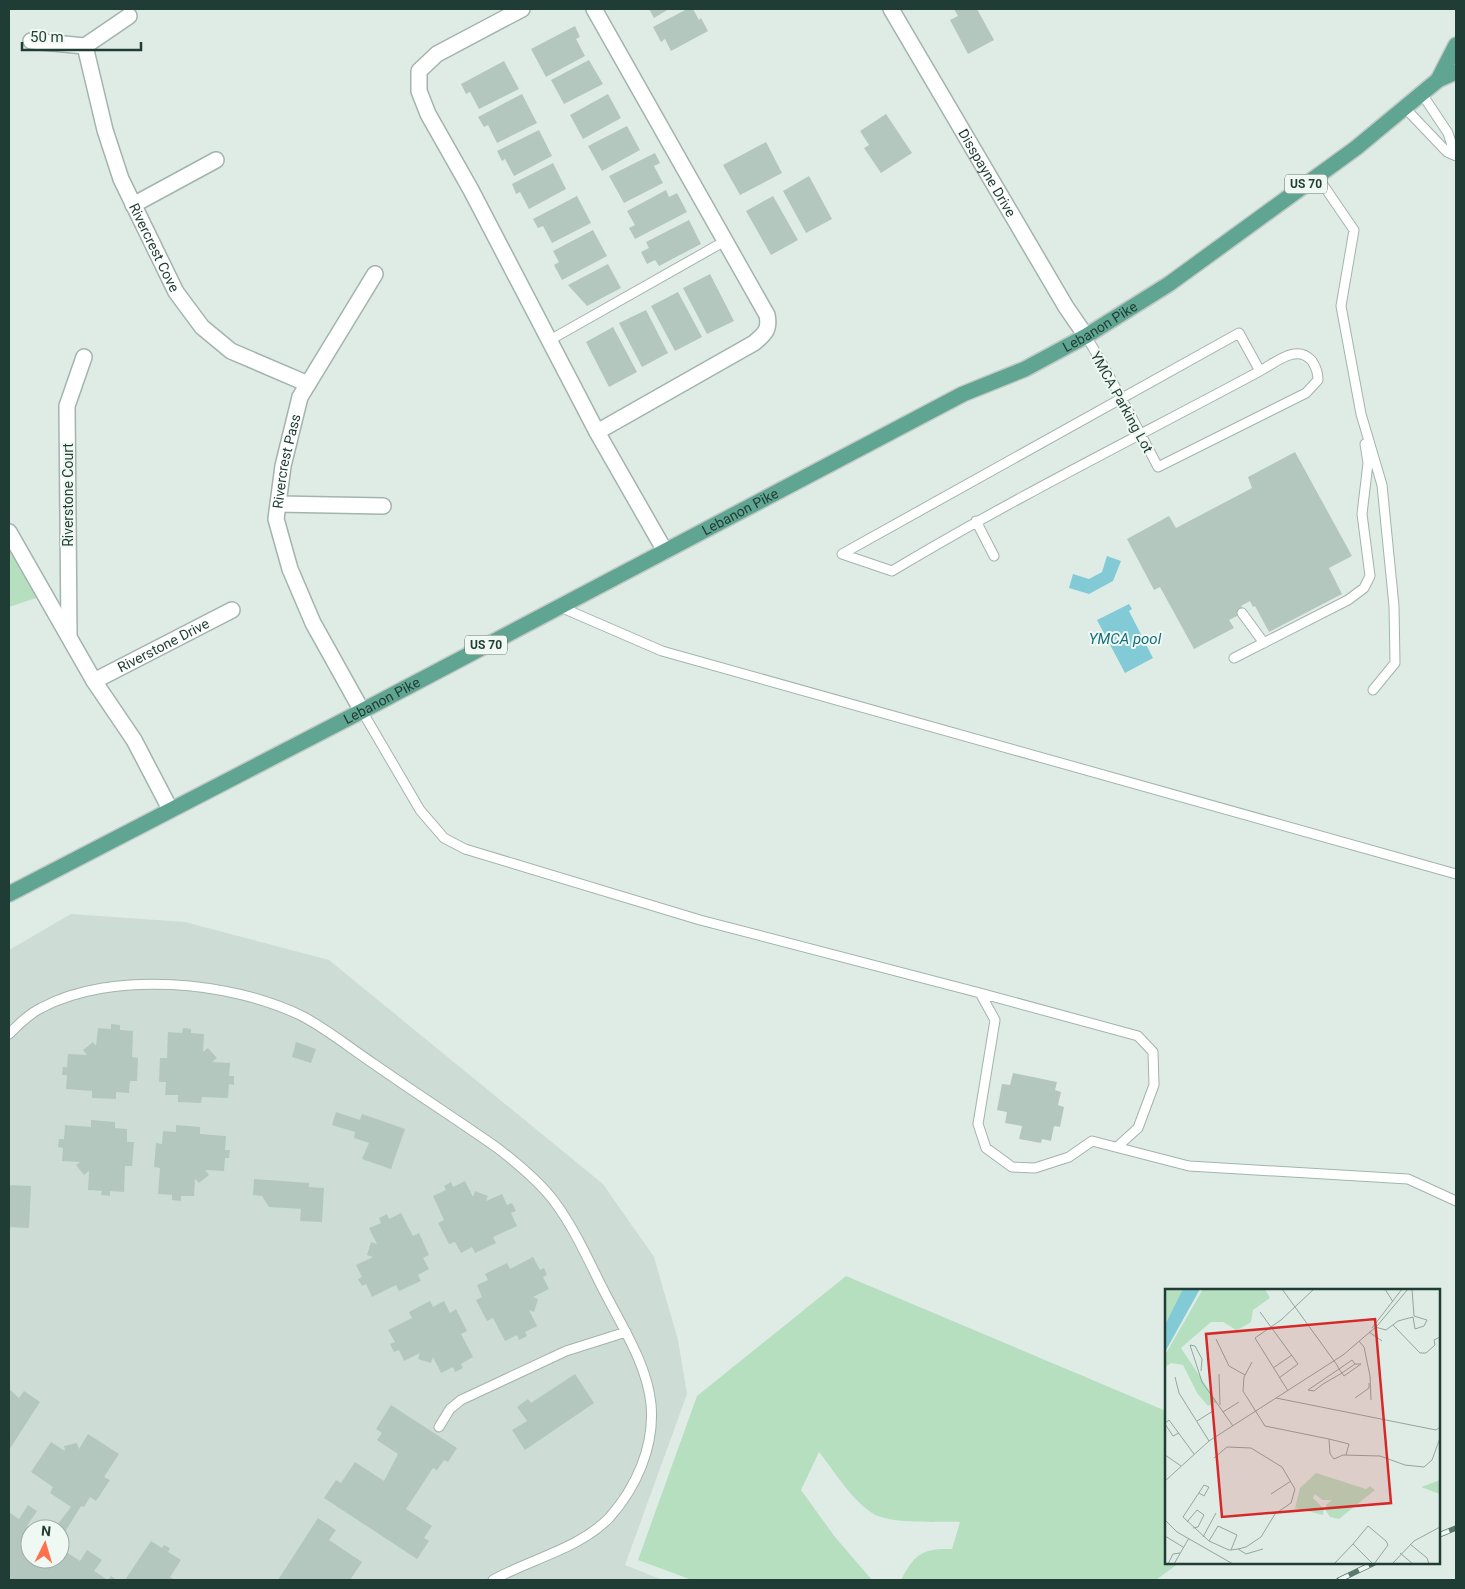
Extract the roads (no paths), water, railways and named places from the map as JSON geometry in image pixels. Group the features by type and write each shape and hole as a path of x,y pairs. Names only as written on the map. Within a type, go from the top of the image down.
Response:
{"main road":[{"name":"Lebanon Pike","path":"1438,80 1456,45"},
{"name":"Lebanon Pike","path":"9,894 170,808 362,711 963,394 1024,369 1086,336 1169,284 1317,176 1438,80 1456,72"}],"street":[{"path":"522,9 437,54 419,71 419,91 428,114 550,340 597,432 665,550"},
{"path":"594,9 767,315 769,325 764,335 597,432"},
{"name":"Disspayne Drive","path":"891,9 1066,307 1086,336"},
{"path":"31,41 85,46 129,16"},
{"name":"Rivercrest Cove","path":"85,46 105,130 121,179 176,292 202,326 231,351 308,384"},
{"path":"133,205 216,160"},
{"name":"Rivercrest Pass","path":"362,711 313,623 290,568 276,519 285,457 300,397 376,274"},
{"name":"Riverstone Court","path":"69,636 68,406 84,357"},
{"path":"278,504 383,506"},
{"name":"Riverstone Court","path":"9,532 94,681 134,740 170,808"},
{"name":"Riverstone Drive","path":"94,681 232,610"}],"lane":[{"path":"1422,94 1448,133 1455,156"},
{"path":"1405,108 1447,152 1455,156"},
{"path":"1234,658 1321,610 1348,600 1364,588 1370,576 1362,514 1368,463 1341,306 1354,230 1317,176"},
{"path":"550,340 725,241"},
{"path":"1239,333 1260,371 976,520 892,571 842,554 1239,333"},
{"name":"YMCA Parking Lot","path":"1086,336 1158,467 1306,393 1315,385 1318,374 1309,358 1299,353 1292,353 1260,371"},
{"path":"1361,414 1382,485 1394,606 1395,663 1373,690"},
{"path":"976,520 994,556"},
{"path":"558,606 662,651 1456,874"},
{"path":"1242,613 1264,643"},
{"path":"362,711 420,810 444,838 465,849 700,920 1138,1036 1153,1052 1154,1085 1138,1128 1118,1147"},
{"path":"9,1034 24,1019 58,1000 98,989 128,986 206,988 268,1004 302,1016 467,1127 522,1167 553,1200 566,1220 626,1332 642,1370 651,1404 650,1431 646,1449 632,1488 608,1519 573,1542 493,1580"},
{"path":"980,993 995,1020 978,1124 986,1148 1012,1167 1035,1168 1069,1157 1092,1141 1189,1166 1408,1180 1456,1201"},
{"path":"440,1427 450,1410 461,1400 566,1351 626,1332"}],"water":[{"path":"1107,556 1121,561 1113,581 1089,594 1069,588 1073,574 1089,579 1102,572"},
{"name":"YMCA pool","path":"1129,604 1132,609 1129,611 1153,658 1125,673 1097,620"}],"railway":[{"path":"1440,1535 1456,1528"},
{"path":"1339,1580 1372,1564"}]}
